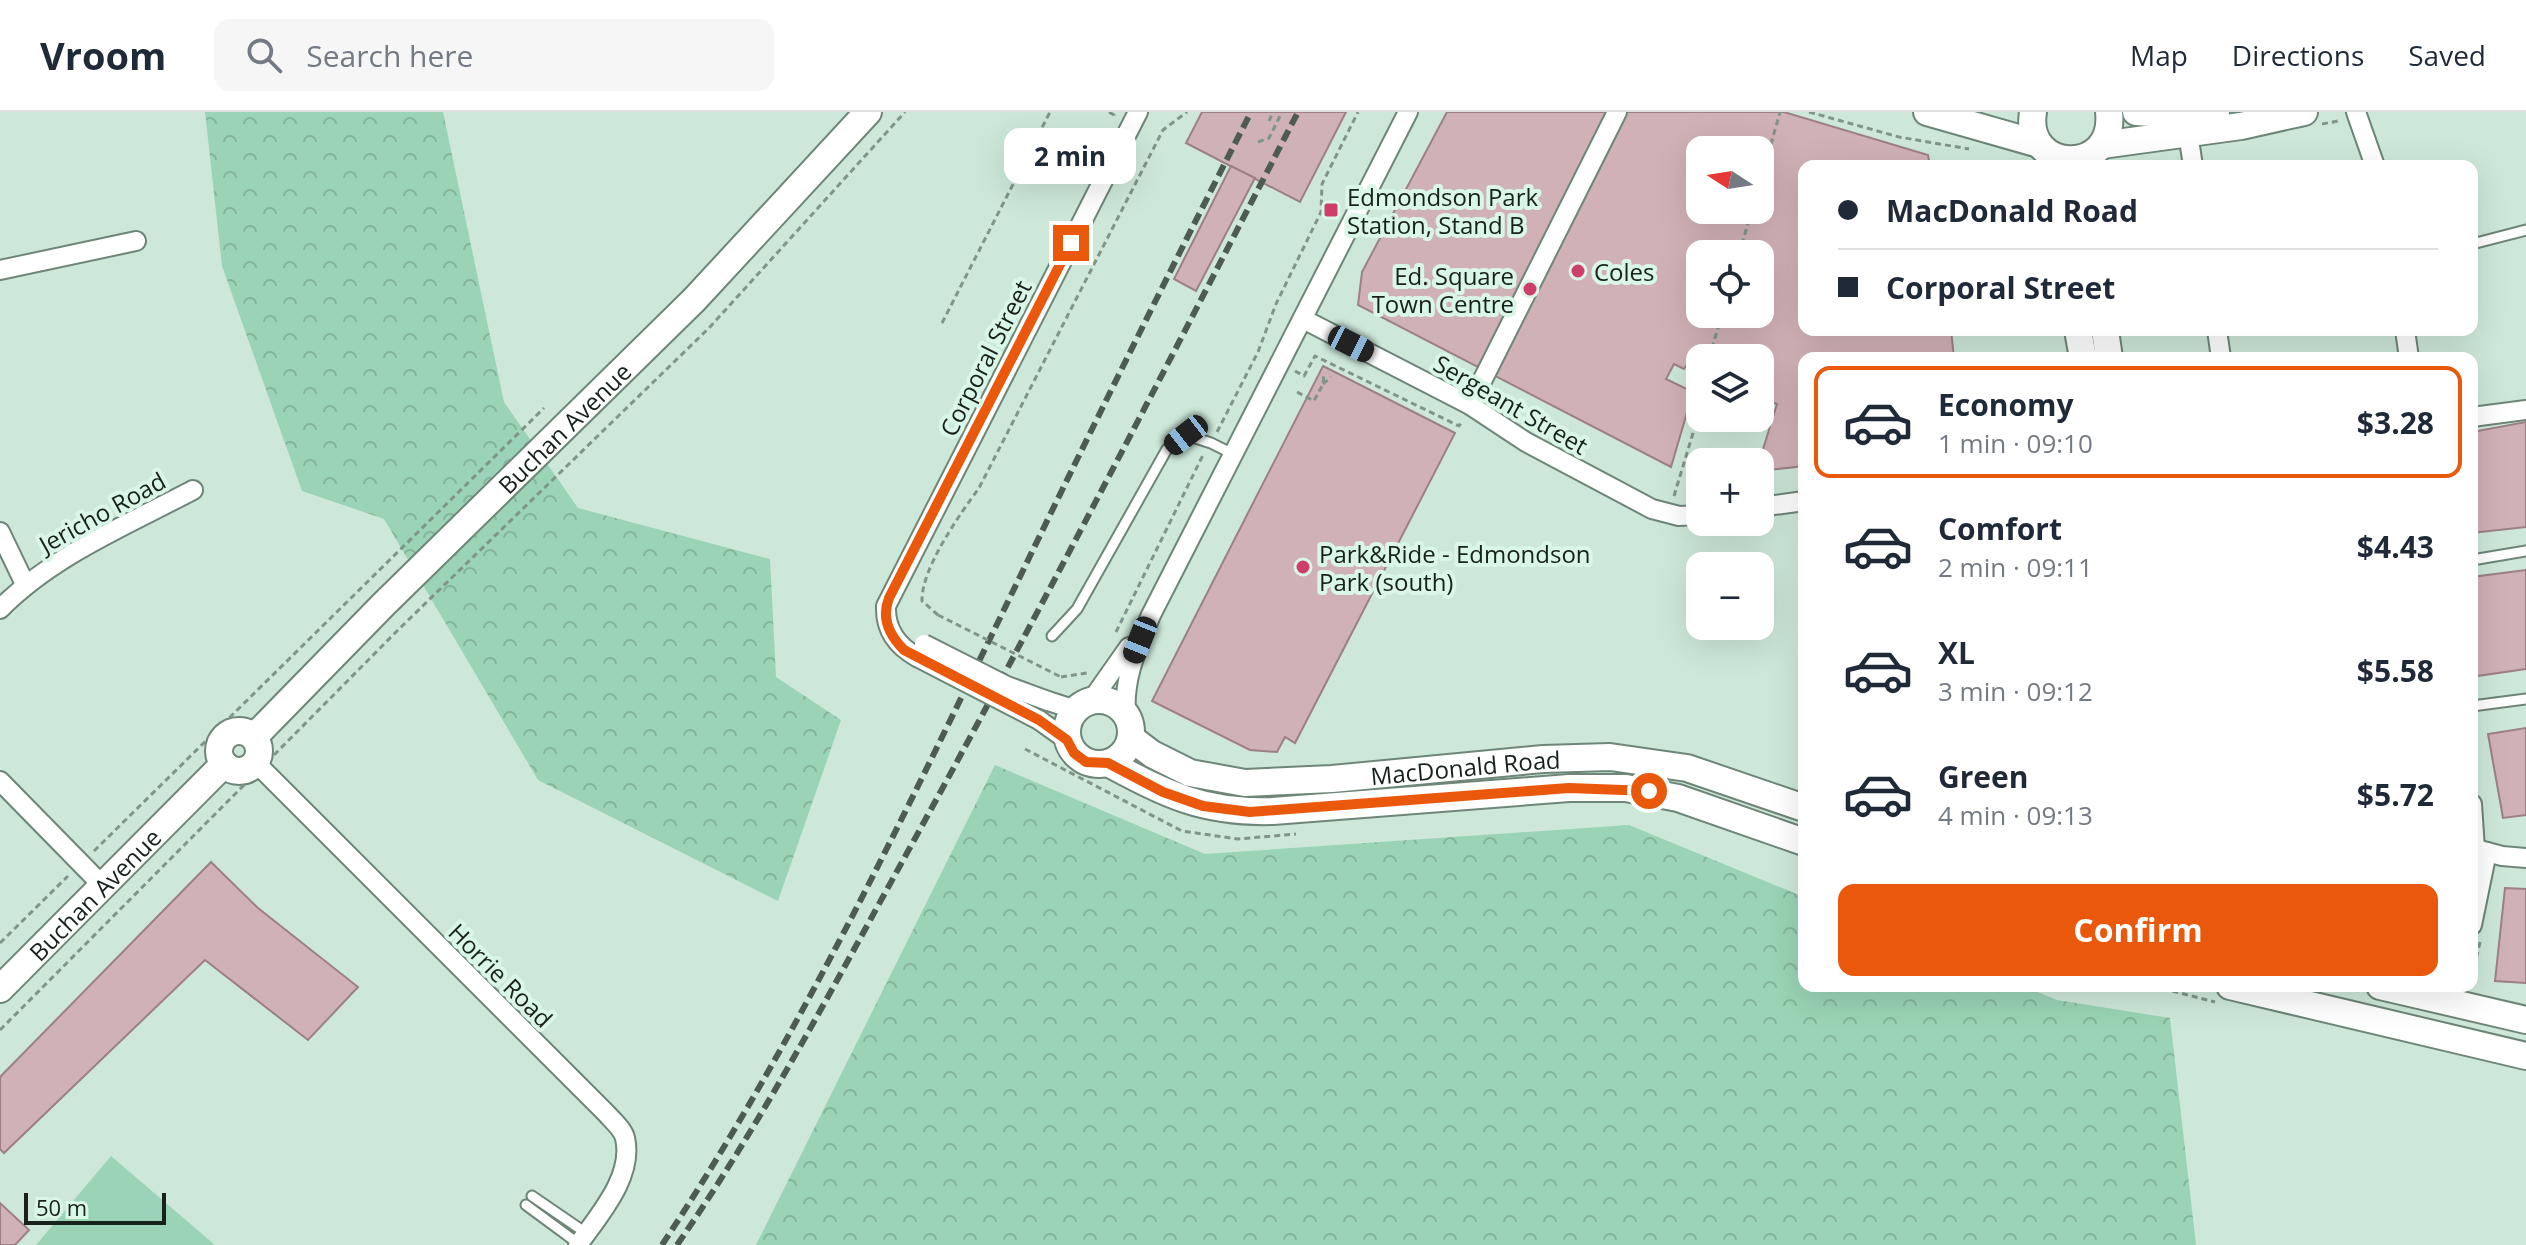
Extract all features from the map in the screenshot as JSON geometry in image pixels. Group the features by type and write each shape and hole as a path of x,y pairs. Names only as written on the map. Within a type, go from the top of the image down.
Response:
{"street":[{"name":"Buchan Avenue","path":"0,989 224,764 220,745 226,736 235,731 245,731 257,756 383,605 694,300 868,112"},
{"name":"Corporal Street","path":"920,651 889,628 886,606 893,588 1138,112"},
{"path":"920,651 1039,720 1067,740 1080,758 1093,764 1108,763 1123,753 1128,727 1127,676 1151,615 1408,112"},
{"path":"1470,405 1617,112"},
{"path":"2033,112 2033,133 2046,154"},
{"path":"2095,154 2110,125 2109,112"},
{"path":"2136,112 2185,115 2216,112"},
{"path":"1950,114 2059,159 2072,160 2188,133 2241,126 2304,112"},
{"path":"2356,112 2373,160"},
{"path":"2188,133 2192,160"},
{"path":"0,270 136,241"},
{"name":"Sergeant Street","path":"1303,319 1470,405 1526,442 1652,509 1668,515 1686,515"},
{"path":"2478,416 2526,410"},
{"name":"Jericho Road","path":"0,609 25,584 72,554 193,490"},
{"path":"1774,505 1798,502"},
{"path":"0,532 25,584"},
{"path":"1067,740 1067,727 1151,615"},
{"path":"920,651 1048,701 1083,705 1108,701 1119,707 1128,727"},
{"name":"MacDonald Road","path":"1128,727 1152,754 1190,773 1245,783 1345,778 1581,757 1646,760 1687,768 1798,806"},
{"name":"Horrie Road","path":"257,756 625,1136 625,1165 612,1195 581,1241"},
{"name":"MacDonald Road","path":"1108,763 1181,800 1227,811 1273,811 1569,788 1626,788 1678,798 1798,840"},
{"path":"1678,798 1687,768"},
{"path":"0,781 103,886"},
{"path":"2478,850 2526,858"},
{"path":"2255,992 2526,1056"},
{"path":"2406,992 2526,1020"}],"lane":[{"path":"2478,242 2526,230"},
{"path":"1052,636 1077,609 1167,449 1186,435 1233,454"},
{"path":"2478,559 2526,551"},
{"path":"2478,705 2526,699"},
{"path":"532,1196 581,1241"},
{"path":"526,1205 581,1241"}],"path":[{"path":"0,1030 257,756 400,628 709,328 905,112"},
{"path":"942,323 1050,112"},
{"path":"1095,667 1079,676 1061,677 938,615 922,601 921,587 956,519 979,488 1163,130 1187,112"},
{"path":"1269,121 1273,112"},
{"path":"1258,142 1269,138 1282,112"},
{"path":"1113,639 1197,463 1211,443 1258,352 1276,304 1321,212 1322,184 1358,112"},
{"path":"1773,136 1780,112"},
{"path":"1809,112 1899,137 1973,150"},
{"path":"1315,356 1459,426 1470,405"},
{"path":"1323,384 1324,374"},
{"path":"1297,392 1314,401 1323,384 1331,377"},
{"path":"0,943 544,408"},
{"path":"1668,515 1693,432"}],"green space":[{"path":"205,112 443,112 504,402 578,508 770,559 776,677 841,720 778,901 538,780 384,519 302,491 222,266"},
{"path":"995,765 1205,854 1629,825 1798,895 1798,992 2038,992 2057,1000 2170,1018 2196,1245 756,1245"},
{"path":"111,1156 215,1245 36,1245"}],"building":[{"path":"1202,112 1346,112 1300,202 1186,143"},
{"name":"Ed. Square Town Centre","path":"1447,112 1784,112 1928,155 1929,160 1798,160 1798,336 1952,336 1953,352 1798,352 1798,467 1774,469 1774,448 1763,448 1768,432 1774,432 1777,404 1774,403 1774,344 1686,344 1686,366 1684,369 1674,364 1666,379 1686,389 1686,416 1671,467 1358,305 1362,272"},
{"path":"1231,166 1255,178 1196,291 1174,279"},
{"name":"Park&Ride - Edmondson Park (south)","path":"1323,366 1455,433 1295,743 1285,737 1277,752 1250,750 1152,701"},
{"path":"2526,422 2526,527 2478,532 2478,431"},
{"path":"2526,570 2526,669 2478,676 2478,576"},
{"path":"2526,728 2526,815 2503,818 2488,734"},
{"path":"211,862 258,908 358,987 308,1040 205,960 4,1153 0,1149 0,1077"},
{"path":"2505,888 2526,889 2526,983 2495,981"},
{"path":"0,1203 29,1230 15,1245 0,1245"}],"railway":[{"path":"662,1245 755,1094 841,938 1251,112"},
{"path":"677,1245 768,1101 907,853 1154,391 1298,112"}],"place":[{"name":"Edmondson Park Station, Stand B","path":"1331,210"},
{"name":"Coles","path":"1578,271"},
{"name":"Ed. Square Town Centre","path":"1530,289"},
{"name":"Park&Ride - Edmondson Park (south)","path":"1303,567"}],"route":[{"path":"1071,243 889,598 886,621 904,650 1039,720 1067,740 1074,753 1086,762 1108,763 1181,800 1227,811 1273,811 1569,788 1649,791"}]}
